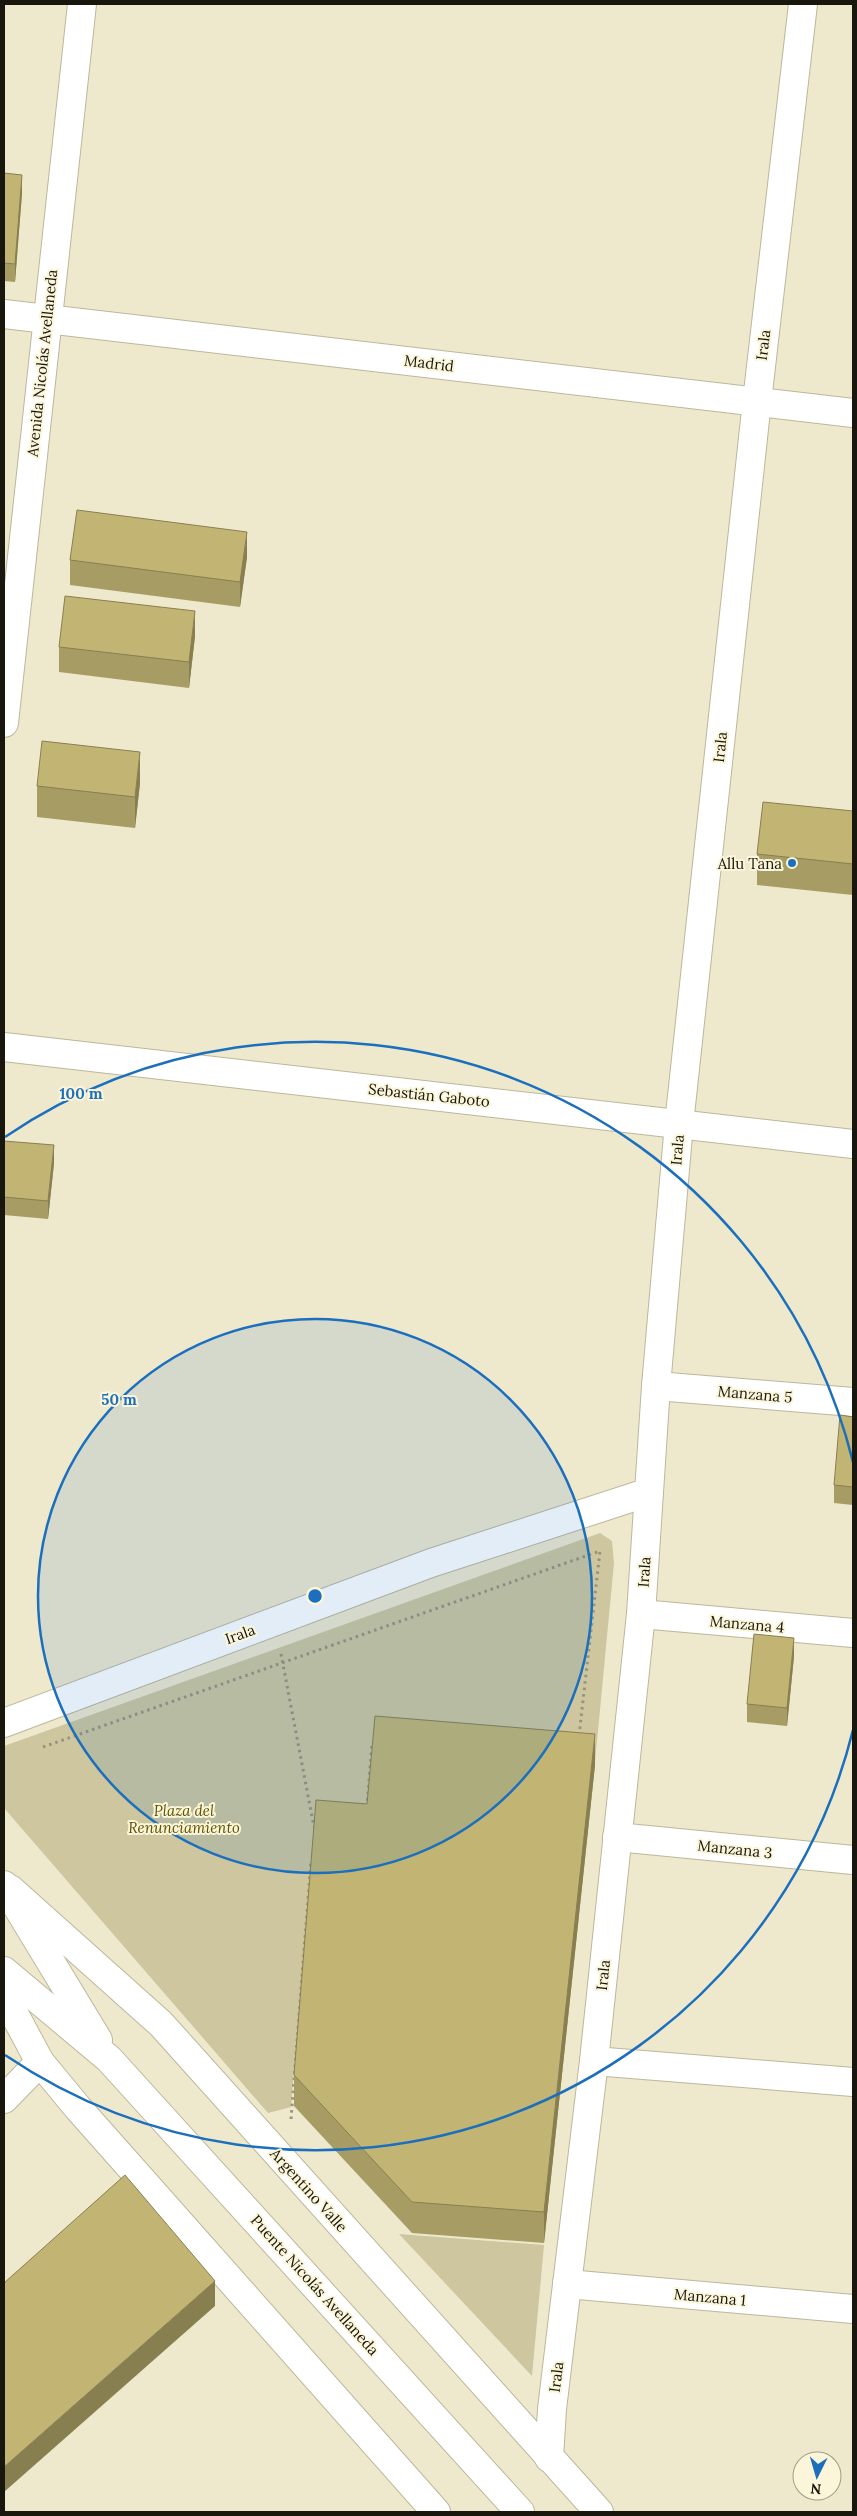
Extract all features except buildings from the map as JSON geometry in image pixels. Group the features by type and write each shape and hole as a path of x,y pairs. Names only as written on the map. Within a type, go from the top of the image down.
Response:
{"street":[{"name":"Avenida Nicolás Avellaneda","path":"4,723 46,319 82,4"},
{"name":"Irala","path":"549,2458 566,2284 594,2061 641,1614 656,1386 679,1124 757,401 803,4"},
{"name":"Madrid","path":"4,314 853,413"},
{"name":"Sebastián Gaboto","path":"4,1047 853,1144"},
{"name":"Manzana 5","path":"656,1386 853,1402"},
{"name":"Irala","path":"4,1723 431,1563 649,1492"},
{"name":"Manzana 4","path":"641,1614 853,1633"},
{"name":"Manzana 3","path":"617,1837 853,1860"},
{"path":"4,1884 109,2059"},
{"name":"Argentino Valle","path":"4,1884 161,2024 599,2512"},
{"path":"4,1971 109,2059"},
{"path":"4,1995 40,2062 436,2512"},
{"name":"Puente Nicolás Avellaneda","path":"109,2059 520,2512"},
{"path":"594,2061 853,2082"},
{"path":"4,2099 40,2062"},
{"name":"Manzana 1","path":"566,2284 853,2309"}],"path":[{"path":"40,1748 600,1551 579,1745"},
{"path":"274,1622 314,1828 313,1837"},
{"path":"366,1812 372,1744 381,1744"},
{"path":"314,1828 322,1828"},
{"path":"291,2121 312,1855"}],"green space":[{"name":"Plaza del Renunciamiento","path":"600,1533 612,1541 614,1563 595,1762 578,1745 502,1755 372,1744 365,1832 314,1828 291,2107 268,2113 4,1808 4,1746"},
{"path":"399,2234 544,2245 532,2376"}],"place":[{"name":"Allu Tana","path":"792,863"}]}
